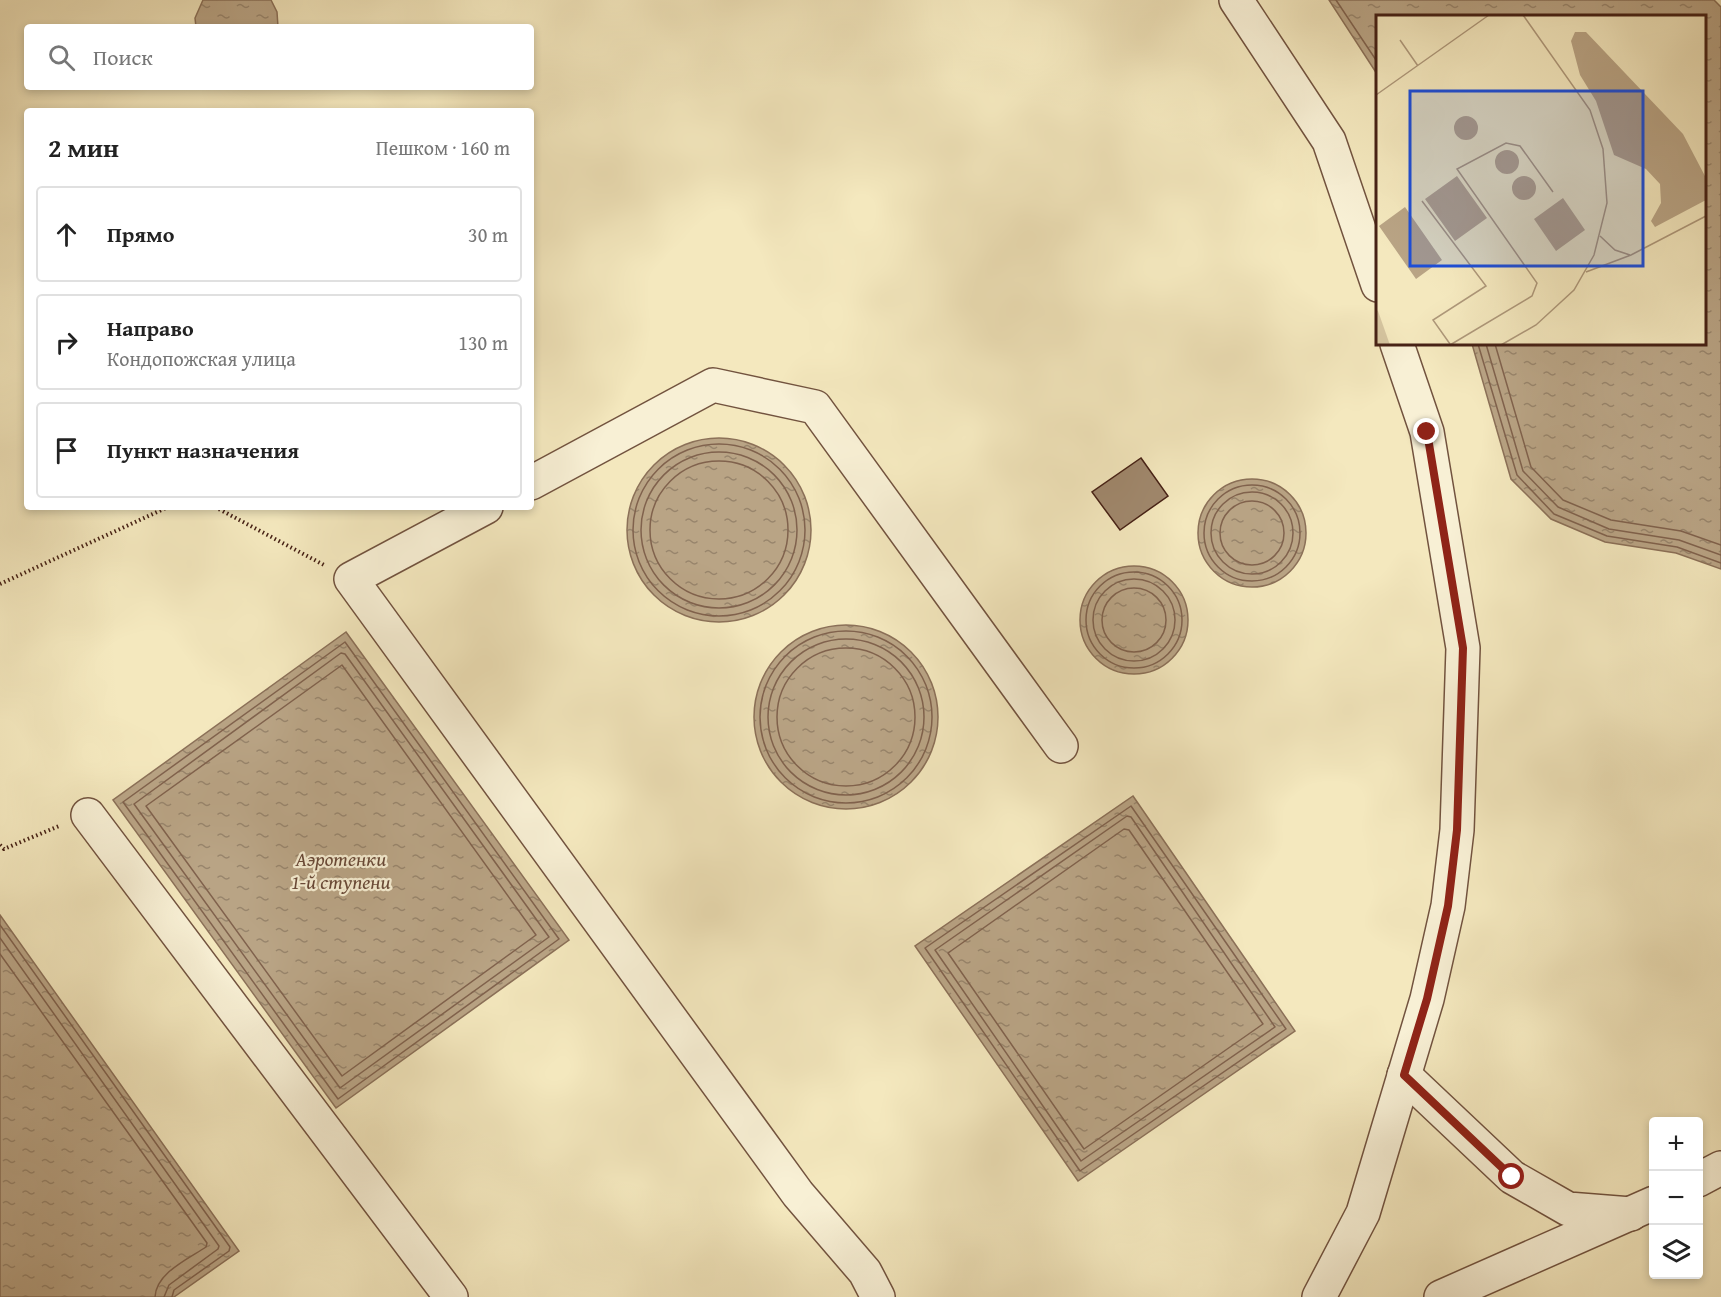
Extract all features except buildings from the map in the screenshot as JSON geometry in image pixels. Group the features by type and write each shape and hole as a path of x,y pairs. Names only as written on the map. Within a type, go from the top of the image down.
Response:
{"street":[{"path":"1236,0 1329,141 1376,282"},
{"path":"1319,1297 1363,1213 1427,999 1448,906 1457,830 1463,648 1427,432 1397,345"},
{"path":"534,481 713,385 814,407 1061,746"},
{"path":"480,510 351,579 798,1194 865,1272 878,1297"},
{"path":"88,815 451,1297"},
{"path":"1404,1075 1512,1177 1568,1209 1642,1209"},
{"path":"1703,1177 1721,1168"},
{"path":"1441,1297 1642,1209"}],"path":[{"path":"0,584 161,510"},
{"path":"221,510 351,579"},
{"path":"0,845 4,849 88,815"}],"water":[{"path":"203,0 271,0 277,12 278,24 196,24 195,18"},
{"path":"1329,0 1714,0 1721,7 1721,569 1676,553 1605,542 1551,519 1511,479 1472,345 1706,345 1706,15 1376,15 1376,72"},
{"path":"719,438 754,445 784,465 804,495 811,530 804,565 784,595 754,615 719,622 684,615 654,595 634,565 627,530 634,495 654,465 684,445"},
{"path":"1252,479 1273,483 1290,495 1302,512 1306,533 1302,554 1290,571 1273,583 1252,587 1231,583 1214,571 1202,554 1198,533 1202,512 1214,495 1231,483"},
{"path":"1134,566 1155,570 1172,582 1184,599 1188,620 1184,641 1172,658 1155,670 1134,674 1113,670 1096,658 1084,641 1080,620 1084,599 1096,582 1113,570"},
{"path":"846,625 881,632 911,652 931,682 938,717 931,752 911,782 881,802 846,809 811,802 781,782 761,752 754,717 761,682 781,652 811,632"},
{"name":"Аэротенки 1-й ступени","path":"346,632 569,940 336,1108 113,800"},
{"path":"1133,796 1295,1031 1078,1181 915,946"},
{"path":"0,915 239,1251 174,1297 0,1297"}],"route":[{"path":"1427,432 1463,648 1457,830 1448,906 1427,999 1404,1075 1467,1131 1512,1177"}]}
